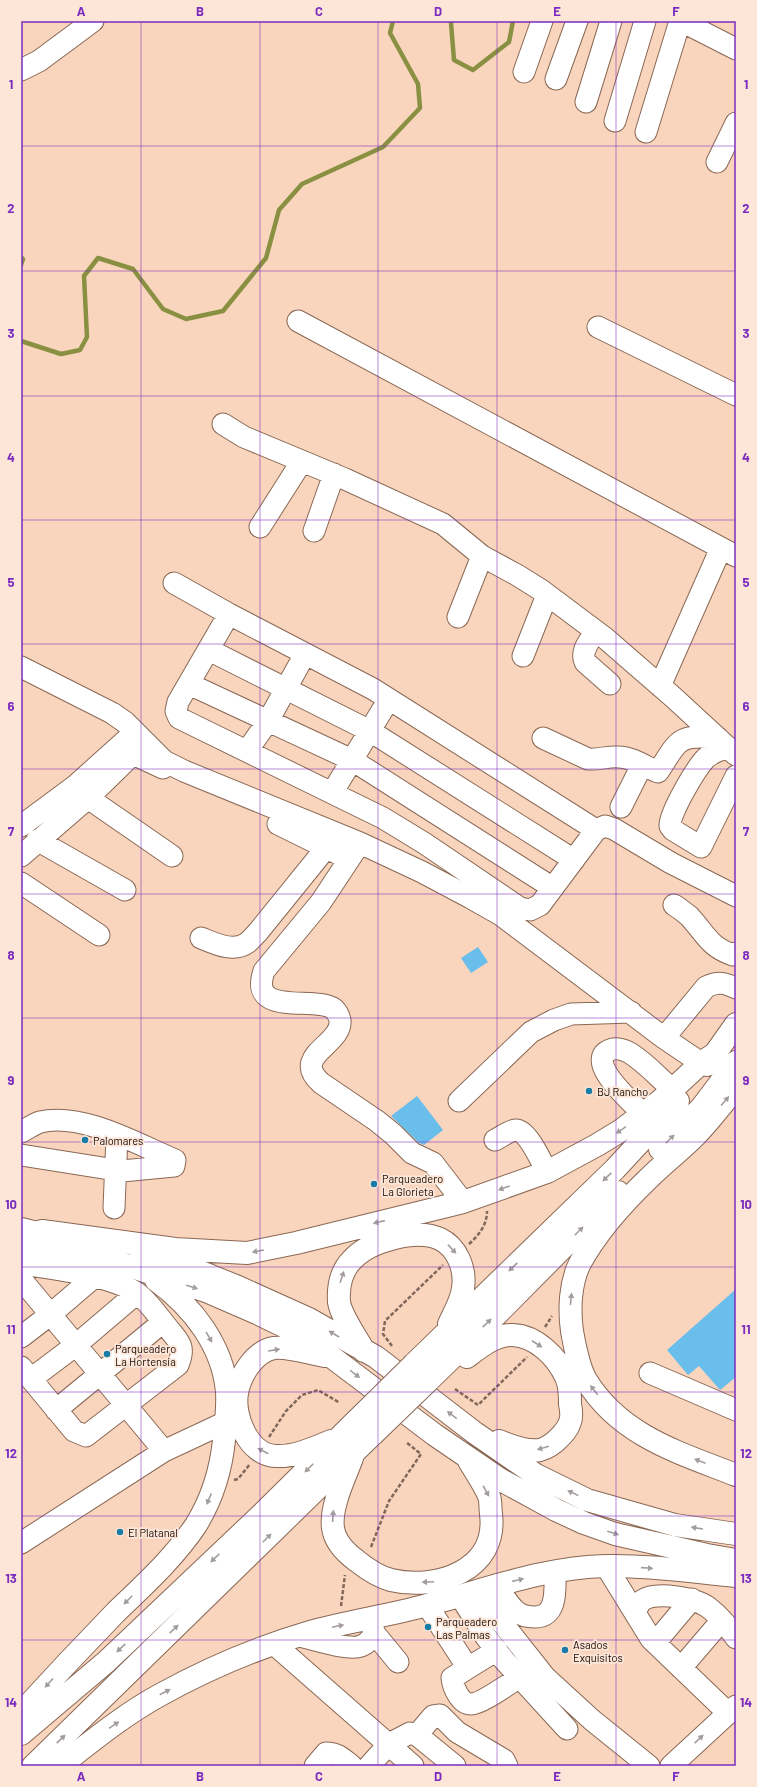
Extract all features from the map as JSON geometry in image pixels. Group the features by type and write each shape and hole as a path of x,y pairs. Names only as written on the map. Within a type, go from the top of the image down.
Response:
{"main road":[{"path":"365,1428 414,1364 615,1169 690,1088 709,1058 736,1024"},
{"path":"21,1229 175,1249 247,1253 296,1243 463,1202 547,1172 597,1145 644,1114 709,1058"},
{"path":"33,1766 347,1445 365,1428 429,1380 502,1309 702,1107 736,1062"},
{"path":"736,1088 695,1136 648,1179 628,1200 590,1248 580,1264 576,1275 571,1300 570,1316 578,1359 586,1380 618,1417 650,1440 736,1475"},
{"path":"21,1229 191,1268 238,1287 309,1319 376,1358 475,1433 536,1475 587,1500 675,1525 736,1534"},
{"path":"364,1351 340,1303 339,1286 343,1272 352,1259 365,1250 386,1240 411,1235 430,1236 440,1239 454,1250 463,1268 464,1288 444,1334"},
{"path":"21,1245 83,1255 126,1265 206,1291 259,1314 294,1331 501,1480 584,1523 616,1534 706,1555 736,1560"},
{"path":"21,1713 165,1562 196,1524 216,1482 222,1463 227,1393 225,1376 210,1337 198,1320 177,1297 142,1271"},
{"path":"429,1380 446,1374 492,1340 512,1334 526,1337 542,1347 554,1358 566,1377 569,1389 571,1420 566,1431 551,1446 540,1450 528,1450 475,1433"},
{"path":"333,1358 274,1348 260,1354 248,1366 242,1377 237,1392 237,1408 245,1435 252,1445 264,1453 275,1457 347,1445"},
{"path":"347,1445 333,1511 333,1528 339,1544 352,1557 371,1572 391,1580 415,1583 434,1582 456,1576 472,1566 483,1554 490,1538 492,1523 489,1497 467,1457"},
{"path":"21,1734 112,1656 261,1515 347,1445"},
{"path":"60,1766 94,1739 159,1695 214,1668 274,1644 299,1636 338,1626 372,1627 427,1605 555,1572 578,1568 606,1566 736,1576"}],"street":[{"path":"21,70 39,61 93,21"},
{"path":"524,72 542,21"},
{"path":"556,79 577,21"},
{"path":"586,102 611,21"},
{"path":"615,121 646,21"},
{"path":"646,132 680,21 736,49"},
{"path":"717,162 731,144 736,123"},
{"path":"298,321 728,552 660,686"},
{"path":"598,326 736,396"},
{"path":"223,424 244,437 334,474 443,524 482,556 517,575 596,631 660,686 720,745"},
{"path":"260,527 302,461"},
{"path":"314,531 334,474"},
{"path":"458,617 482,556"},
{"path":"174,583 389,699 596,830"},
{"path":"523,656 547,595"},
{"path":"229,614 178,702 176,711 179,718 383,818 424,842 520,908 530,910 540,905 596,830 605,826 614,829 671,863 736,896"},
{"path":"596,631 583,652 583,657 585,662 610,684"},
{"path":"208,650 370,731 574,860"},
{"path":"247,751 268,721 304,654"},
{"path":"21,667 112,713 125,722 138,743 164,761 331,841 355,851 422,872 501,915 664,1038 709,1058"},
{"path":"189,684 352,760 553,888"},
{"path":"332,793 389,699"},
{"path":"543,738 588,759 596,760 620,756 658,772 677,744 684,738 720,745"},
{"path":"21,856 37,840 88,798 138,743"},
{"path":"21,826 75,786 138,743"},
{"path":"720,745 707,757 696,772 672,815 670,826 673,830 701,847 736,776"},
{"path":"621,807 642,765"},
{"path":"88,798 172,856"},
{"path":"37,840 125,890"},
{"path":"201,938 224,946 238,946 246,944 331,841"},
{"path":"355,851 321,902 264,971 261,984 262,989 268,997 279,1002 328,1007 336,1011 339,1015 340,1028 337,1034 317,1052 314,1057 312,1063 314,1075 321,1083 377,1121 393,1134 412,1153 434,1163 463,1202"},
{"path":"21,883 99,935"},
{"path":"674,905 687,915 708,941 722,952 733,956 736,953"},
{"path":"664,1038 706,987 714,983 725,983 736,988"},
{"path":"459,1101 531,1032 554,1020 571,1014 631,1012"},
{"path":"644,1114 605,1072 601,1062 602,1056 609,1050 619,1049 630,1053 673,1090"},
{"path":"21,1132 38,1122 50,1120 94,1125 175,1160 175,1164 174,1166 117,1170 21,1155"},
{"path":"495,1140 515,1130 527,1135 547,1172"},
{"path":"114,1208 118,1135"},
{"path":"137,1293 76,1345 26,1373 74,1432 86,1436 127,1405 178,1365 182,1356 182,1345 146,1301 137,1293 117,1283 64,1271 22,1278 76,1345 127,1405 164,1450"},
{"path":"21,1337 51,1314 93,1278"},
{"path":"56,1410 163,1322"},
{"path":"650,1372 736,1410"},
{"path":"21,1543 164,1450 226,1422"},
{"path":"606,1566 655,1644 732,1709 671,1766"},
{"path":"478,1591 528,1617 537,1617 545,1615 552,1607 555,1597 555,1572"},
{"path":"478,1591 486,1636 520,1677 567,1729"},
{"path":"478,1591 545,1677 592,1720 649,1766"},
{"path":"635,1613 642,1600 649,1597 664,1596 692,1599 708,1607 722,1620 736,1638"},
{"path":"655,1644 692,1599"},
{"path":"427,1605 468,1668"},
{"path":"682,1668 722,1620"},
{"path":"299,1636 350,1647 360,1647 367,1643 372,1627"},
{"path":"372,1627 398,1662"},
{"path":"274,1644 413,1766"},
{"path":"497,1650 452,1678 455,1691 467,1703 472,1704 520,1677"},
{"path":"417,1735 433,1716 440,1715 457,1732 504,1760 507,1766"},
{"path":"369,1766 389,1744 410,1733 417,1735 455,1766"},
{"path":"315,1766 326,1753 338,1754 352,1766"}],"path":[{"path":"465,1247 479,1235 486,1220 488,1212 483,1195"},
{"path":"394,1349 383,1334 385,1321 444,1264"},
{"path":"455,1389 478,1405 528,1357"},
{"path":"267,1440 286,1411 302,1395 318,1390 340,1403"},
{"path":"371,1547 389,1500 421,1454 406,1442"},
{"path":"338,1626 345,1575"}],"building":[{"path":"478,947 488,962 471,973 461,958"},
{"path":"417,1096 443,1130 424,1145 419,1143 391,1116"},
{"path":"736,1289 736,1377 720,1390 699,1366 688,1375 667,1350"}],"waterway":[{"path":"21,341 61,354 80,350 87,337 84,276 98,258 133,269 163,309 186,319 223,311 266,258 279,210 302,184 383,147 420,108 418,84 390,33 393,21"},
{"path":"452,21 454,60 473,70 509,42 513,21"},
{"path":"21,257 23,259 21,265"}],"place":[{"name":"BJ Rancho","path":"589,1091"},
{"name":"Palomares","path":"85,1140"},
{"name":"Parqueadero La Glorieta","path":"374,1184"},
{"name":"Parqueadero La Hortensia","path":"107,1354"},
{"name":"El Platanal","path":"120,1532"},
{"name":"Parqueadero Las Palmas","path":"428,1627"},
{"name":"Asados Exquisitos","path":"565,1650"}]}
